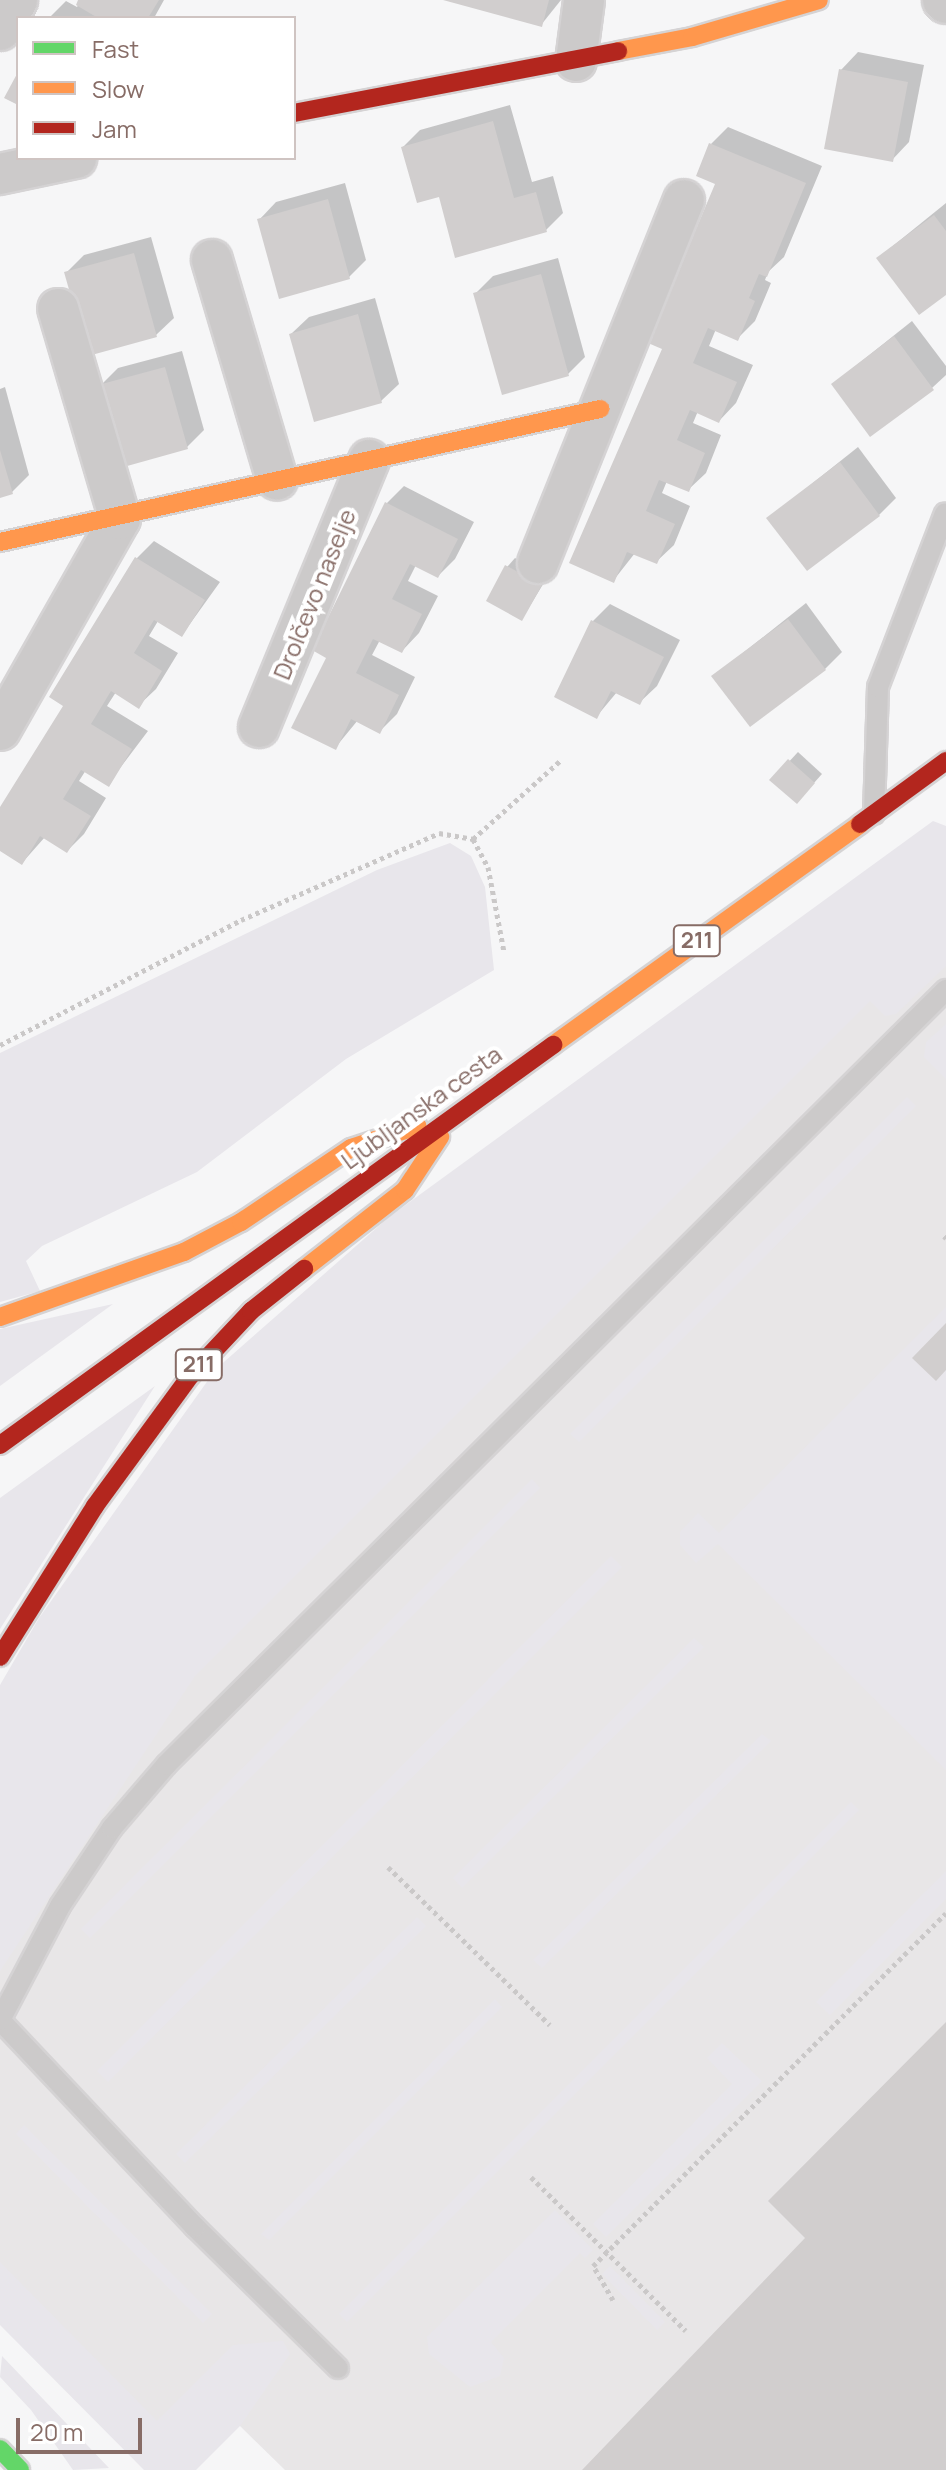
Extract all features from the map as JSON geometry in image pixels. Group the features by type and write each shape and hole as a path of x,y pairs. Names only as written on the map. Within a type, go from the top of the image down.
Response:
{"main road":[{"path":"296,113 692,37 819,0"},
{"path":"0,542 120,519 277,480 600,409"},
{"name":"Ljubljanska cesta","path":"0,1445 946,761"},
{"name":"211","path":"0,1317 184,1252 241,1222 351,1148 447,1120"},
{"name":"211","path":"0,1657 95,1506 191,1375 251,1311 405,1190 427,1162 447,1120"},
{"path":"0,2449 20,2470"}],"street":[{"path":"0,30 17,0"},
{"path":"576,61 584,0"},
{"path":"0,174 66,160"},
{"path":"538,563 684,200"},
{"path":"212,260 277,480"},
{"path":"0,730 120,519 58,309"},
{"name":"Drolčevo naselje","path":"259,727 369,460"}],"lane":[{"path":"874,814 878,687 945,513"},
{"path":"338,2368 195,2227 0,2020 60,1906 112,1828 166,1765 946,990"}],"path":[{"path":"473,839 561,760"},
{"path":"0,1045 241,920 363,865 439,833 473,839"},
{"path":"473,839 488,867 504,952"},
{"path":"388,1867 550,2025"},
{"path":"613,2300 593,2266 946,1913"},
{"path":"531,2177 686,2331"}],"shaded area":[{"path":"933,821 946,826 946,966 896,1014 885,1016 870,1001 195,1676 0,1971 0,1685 39,1618 216,1369 389,1217"},
{"path":"450,843 471,856 485,887 494,970 346,1059 197,1172 42,1246 26,1261 40,1291 0,1302 0,1053 377,870"},
{"path":"946,849 946,2470 285,2470 240,2426 225,2425 178,2470 0,2288 0,1769"},
{"path":"946,1024 946,1079 924,1057 926,1042"},
{"path":"907,1097 916,1106 579,1442 570,1434"},
{"path":"113,1304 0,1386 0,1329"},
{"path":"946,1307 946,1770 718,1544 696,1563 680,1545 680,1532 698,1513 719,1533"},
{"path":"155,1386 0,1629 0,1498"},
{"path":"532,1479 540,1488 90,1938 81,1929"},
{"path":"611,1556 622,1567 108,2082 97,2071"},
{"path":"694,1638 704,1647 462,1888 453,1878"},
{"path":"762,1734 771,1741 542,1968 533,1960"},
{"path":"851,1802 859,1810 347,2322 339,2314"},
{"path":"946,1871 946,1899 830,2015 816,2002"},
{"path":"417,1917 426,1926 185,2163 176,2154"},
{"path":"495,1999 502,2007 269,2240 261,2234"},
{"path":"722,2043 762,2081 606,2237 593,2224 732,2084 707,2058"},
{"path":"24,2125 212,2314 203,2323 16,2134"},
{"path":"555,2210 593,2250 585,2258 580,2253 491,2342 504,2358 500,2376 470,2387 429,2354 427,2337"},
{"path":"0,2262 157,2421 233,2345 283,2341 290,2354 240,2426 196,2470 144,2470 0,2325"},
{"path":"610,2266 665,2322 657,2330 602,2274"},
{"path":"2,2356 109,2468 73,2470 31,2410 0,2377"}],"building":[{"path":"78,0 159,0 149,16 95,16 76,5"},
{"path":"443,0 549,0 542,27"},
{"path":"839,69 908,82 893,162 824,149"},
{"path":"16,76 16,104 4,98"},
{"path":"493,121 514,198 536,192 547,232 455,258 439,197 417,203 401,147"},
{"path":"709,143 806,183 767,277 759,274 749,298 755,301 738,341 708,328 693,363 737,382 719,423 690,410 677,440 705,453 689,492 659,480 646,511 675,524 657,564 627,552 614,583 569,563 662,349 648,343 715,184 696,176"},
{"path":"328,199 350,279 279,299 257,219"},
{"path":"934,215 946,231 946,295 919,315 876,258"},
{"path":"134,253 157,337 88,356 64,272"},
{"path":"541,274 569,376 502,395 473,293"},
{"path":"358,314 382,403 314,422 289,334"},
{"path":"894,336 934,390 870,437 831,384"},
{"path":"165,367 188,449 120,468 98,385"},
{"path":"0,450 13,494 0,498"},
{"path":"840,462 880,516 807,571 766,518"},
{"path":"385,502 458,539 438,578 410,564 392,599 422,614 402,653 373,639 356,673 399,695 380,734 351,719 336,750 291,728 326,658 312,650"},
{"path":"135,557 205,600 182,637 154,620 134,653 162,671 139,709 111,691 91,724 132,749 109,787 81,770 63,799 91,816 67,853 40,836 22,865 0,851 0,807 63,706 49,697"},
{"path":"505,565 542,585 522,621 486,601"},
{"path":"788,619 826,670 750,727 711,676"},
{"path":"591,620 664,657 640,705 611,691 597,719 554,697"},
{"path":"788,759 815,783 797,804 769,780"},
{"path":"946,1323 946,1370 936,1381 912,1358"},
{"path":"946,2022 946,2470 582,2470 805,2238 768,2201"}],"traffic: fast":[{"path":"0,2449 20,2470"}],"traffic: slow":[{"path":"618,51 692,37 819,0"},
{"path":"0,542 600,409"},
{"path":"553,1045 860,824"},
{"path":"0,1317 184,1252 241,1222 351,1148 417,1126"},
{"path":"304,1269 405,1190 440,1137"}],"traffic: jam":[{"path":"296,113 618,51"},
{"path":"860,824 946,761"},
{"path":"0,1445 553,1045"},
{"path":"0,1657 95,1506 191,1375 251,1311 304,1269"}]}
